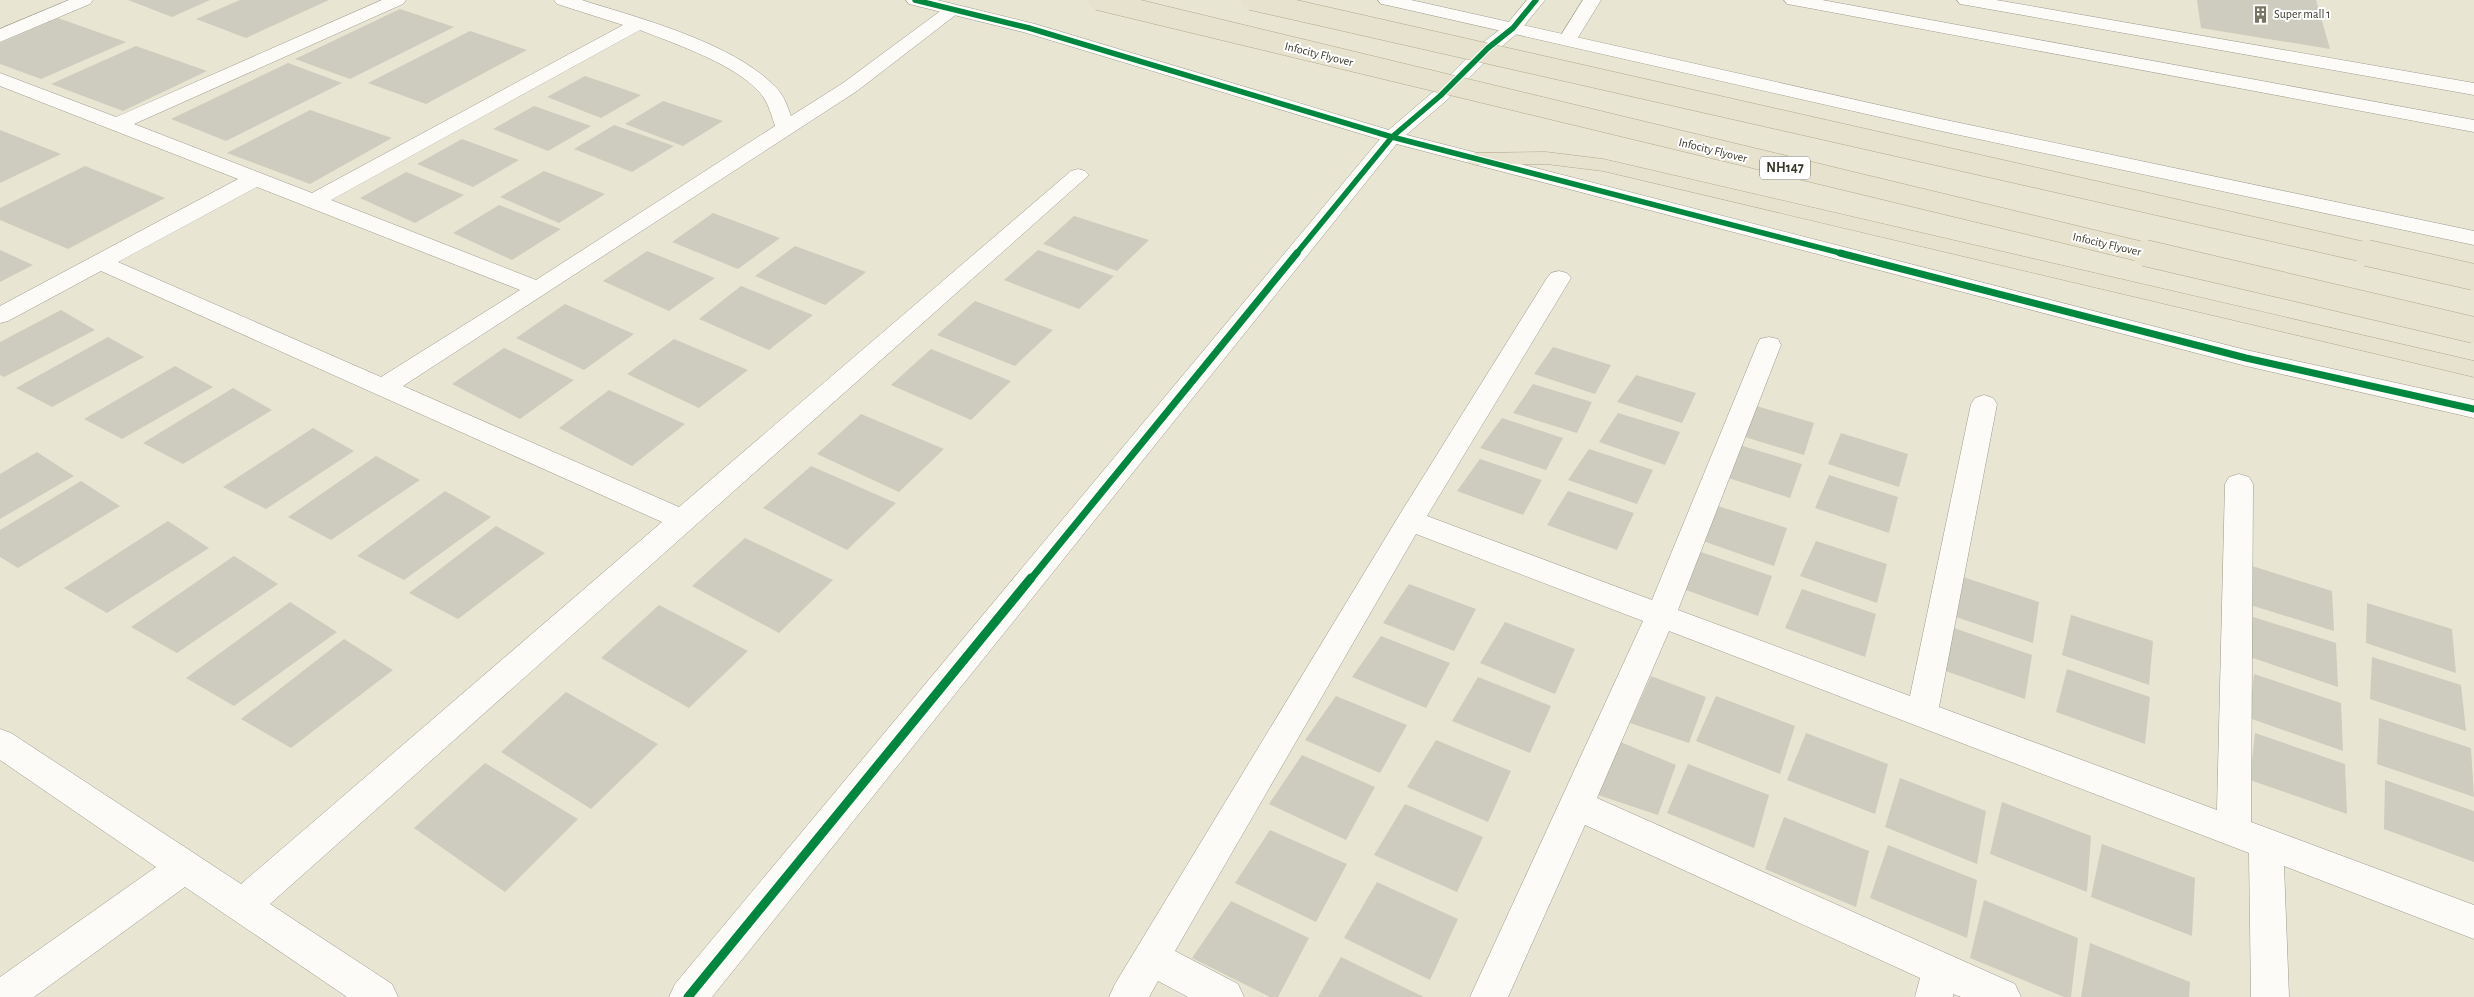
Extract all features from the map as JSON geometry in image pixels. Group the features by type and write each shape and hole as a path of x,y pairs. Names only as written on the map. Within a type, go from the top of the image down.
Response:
{"highway":[{"name":"Infocity Flyover","path":"1098,0 1899,195 2474,330"},
{"path":"1251,0 2474,277"},
{"path":"1476,159 1546,158 1603,165 2474,370"}],"street":[{"path":"0,36 84,0"},
{"path":"116,125 397,0"},
{"path":"563,0 638,24 701,48 747,73 772,96 786,128"},
{"path":"915,0 1029,28 1392,137 2246,358 2474,409"},
{"path":"1387,0 1951,127 2474,238"},
{"path":"688,997 1392,137 1440,96 1488,48 1513,28 1536,0"},
{"path":"1566,40 1592,0"},
{"path":"1793,0 2474,126"},
{"path":"1966,0 2474,90"},
{"path":"383,388 538,290 850,87 953,10"},
{"path":"312,202 638,24"},
{"path":"0,79 538,290"},
{"path":"244,905 1078,175"},
{"path":"0,316 255,179"},
{"path":"100,262 682,520"},
{"path":"1128,997 1410,521 1559,278"},
{"path":"1489,997 1661,615 1769,345"},
{"path":"1922,714 1984,404"},
{"path":"2234,831 2239,484"},
{"path":"1410,521 2474,922"},
{"path":"0,743 244,905 372,995"},
{"path":"1577,805 1937,983 2002,997"},
{"path":"2266,844 2270,997"},
{"path":"3,997 185,867"},
{"path":"1152,958 1225,997"}],"building":[{"path":"128,0 210,0 172,17"},
{"path":"240,0 329,0 246,38 196,19"},
{"name":"Super mall 1","path":"2197,0 2316,0 2330,49 2201,28"},
{"path":"400,9 454,27 350,79 295,59"},
{"path":"58,18 126,42 41,79 0,64 0,43"},
{"path":"470,31 527,50 426,104 368,83"},
{"path":"136,46 207,71 123,111 51,84"},
{"path":"288,63 342,83 226,141 171,119"},
{"path":"585,76 641,95 601,118 547,97"},
{"path":"663,101 723,121 683,146 625,124"},
{"path":"534,106 591,126 548,151 493,129"},
{"path":"310,110 392,138 310,184 227,153"},
{"path":"614,125 674,146 632,172 574,149"},
{"path":"0,130 61,154 0,183"},
{"path":"462,139 519,160 473,187 417,164"},
{"path":"85,166 165,198 68,249 0,220 0,208"},
{"path":"544,171 605,194 559,223 500,197"},
{"path":"406,172 464,195 415,223 360,198"},
{"path":"499,205 561,229 512,260 453,233"},
{"path":"713,213 780,238 738,269 672,242"},
{"path":"1074,216 1149,240 1117,271 1043,244"},
{"path":"795,246 866,272 825,305 755,276"},
{"path":"0,250 33,265 0,282"},
{"path":"1038,250 1114,276 1079,309 1004,280"},
{"path":"647,251 715,278 669,311 603,281"},
{"path":"741,286 813,315 769,350 699,319"},
{"path":"975,301 1053,330 1015,366 937,335"},
{"path":"565,304 634,334 584,370 516,338"},
{"path":"61,310 95,330 4,377 0,375 0,342"},
{"path":"108,337 144,357 52,407 16,388"},
{"path":"674,339 748,370 699,408 627,374"},
{"path":"1553,347 1611,365 1595,394 1534,374"},
{"path":"504,348 574,380 520,419 452,384"},
{"path":"931,349 1011,381 971,420 891,385"},
{"path":"175,366 213,387 122,439 84,419"},
{"path":"1636,375 1696,393 1682,423 1617,402"},
{"path":"1533,384 1592,402 1577,433 1513,413"},
{"path":"233,388 272,410 183,464 143,443"},
{"path":"609,390 685,424 632,466 559,428"},
{"path":"1750,404 1814,423 1804,455 1735,434"},
{"path":"1618,413 1680,432 1665,465 1599,442"},
{"path":"861,414 944,449 899,492 817,454"},
{"path":"1502,418 1563,438 1546,470 1480,448"},
{"path":"313,428 354,451 266,509 223,487"},
{"path":"1841,433 1908,454 1899,487 1828,464"},
{"path":"1736,444 1802,464 1790,498 1719,475"},
{"path":"1589,449 1653,470 1637,504 1568,480"},
{"path":"37,452 74,476 0,519 0,474"},
{"path":"376,456 420,480 331,540 288,517"},
{"path":"1480,459 1542,480 1523,515 1457,491"},
{"path":"811,466 896,503 847,550 763,508"},
{"path":"1829,475 1898,497 1889,533 1815,508"},
{"path":"81,481 120,506 18,568 0,557 0,530"},
{"path":"445,491 491,517 404,580 357,556"},
{"path":"1568,491 1634,513 1617,550 1547,525"},
{"path":"1718,506 1787,528 1774,566 1700,540"},
{"path":"168,521 209,548 107,613 64,588"},
{"path":"496,526 545,553 458,619 409,593"},
{"path":"745,538 833,580 779,633 692,586"},
{"path":"1816,541 1887,564 1877,603 1800,576"},
{"path":"1701,552 1772,576 1758,616 1683,589"},
{"path":"234,556 278,584 177,653 131,627"},
{"path":"2252,566 2332,591 2334,631 2247,604"},
{"path":"1963,577 2039,602 2033,643 1950,615"},
{"path":"1409,584 1476,609 1454,651 1383,623"},
{"path":"1802,589 1876,614 1865,657 1785,628"},
{"path":"290,602 337,632 234,706 186,678"},
{"path":"2367,603 2452,629 2456,673 2366,643"},
{"path":"659,605 748,651 689,708 601,658"},
{"path":"2071,615 2153,641 2149,685 2062,655"},
{"path":"2253,617 2336,643 2338,687 2247,656"},
{"path":"1505,622 1575,649 1555,694 1480,663"},
{"path":"1954,628 2032,655 2025,699 1940,669"},
{"path":"1381,636 1450,663 1426,708 1352,677"},
{"path":"344,639 393,670 291,748 241,719"},
{"path":"2372,657 2461,685 2466,731 2370,699"},
{"path":"2067,669 2150,697 2145,744 2056,712"},
{"path":"2254,674 2341,703 2343,751 2249,718"},
{"path":"1651,676 1706,697 1689,743 1630,723"},
{"path":"1478,677 1551,706 1530,753 1452,721"},
{"path":"566,692 658,744 591,809 501,752"},
{"path":"1336,696 1407,725 1380,773 1305,740"},
{"path":"1716,696 1795,726 1780,774 1696,741"},
{"path":"2379,718 2471,748 2474,797 2377,764"},
{"path":"1806,733 1888,764 1875,814 1787,780"},
{"path":"2255,733 2345,764 2347,814 2250,780"},
{"path":"1436,740 1511,771 1488,822 1407,787"},
{"path":"1618,741 1676,765 1658,815 1595,794"},
{"path":"1302,755 1375,787 1346,840 1269,804"},
{"path":"485,763 578,819 505,892 414,828"},
{"path":"1688,764 1769,795 1754,848 1667,813"},
{"path":"1900,778 1986,811 1977,864 1885,827"},
{"path":"2385,780 2474,811 2474,862 2384,829"},
{"path":"2002,802 2091,836 2087,892 1990,854"},
{"path":"1405,804 1483,837 1457,892 1374,855"},
{"path":"1784,817 1869,851 1856,907 1765,869"},
{"path":"1270,830 1347,864 1316,922 1235,883"},
{"path":"2102,844 2195,878 2192,936 2091,897"},
{"path":"1888,845 1977,880 1967,938 1870,898"},
{"path":"1377,882 1458,919 1430,980 1344,938"},
{"path":"1984,900 2078,938 2071,997 2064,997 1970,958"},
{"path":"1231,901 1309,938 1278,997 1270,997 1192,958"},
{"path":"2090,943 2190,982 2189,997 2081,997"},
{"path":"1341,957 1424,997 1318,997"}],"cycle path":[{"path":"915,0 1029,28 1392,137 2246,358 2474,409"},
{"path":"688,997 1392,137 1440,96 1488,48 1513,28 1536,0"}],"place":[{"name":"Super mall 1","path":"2260,14"}]}
